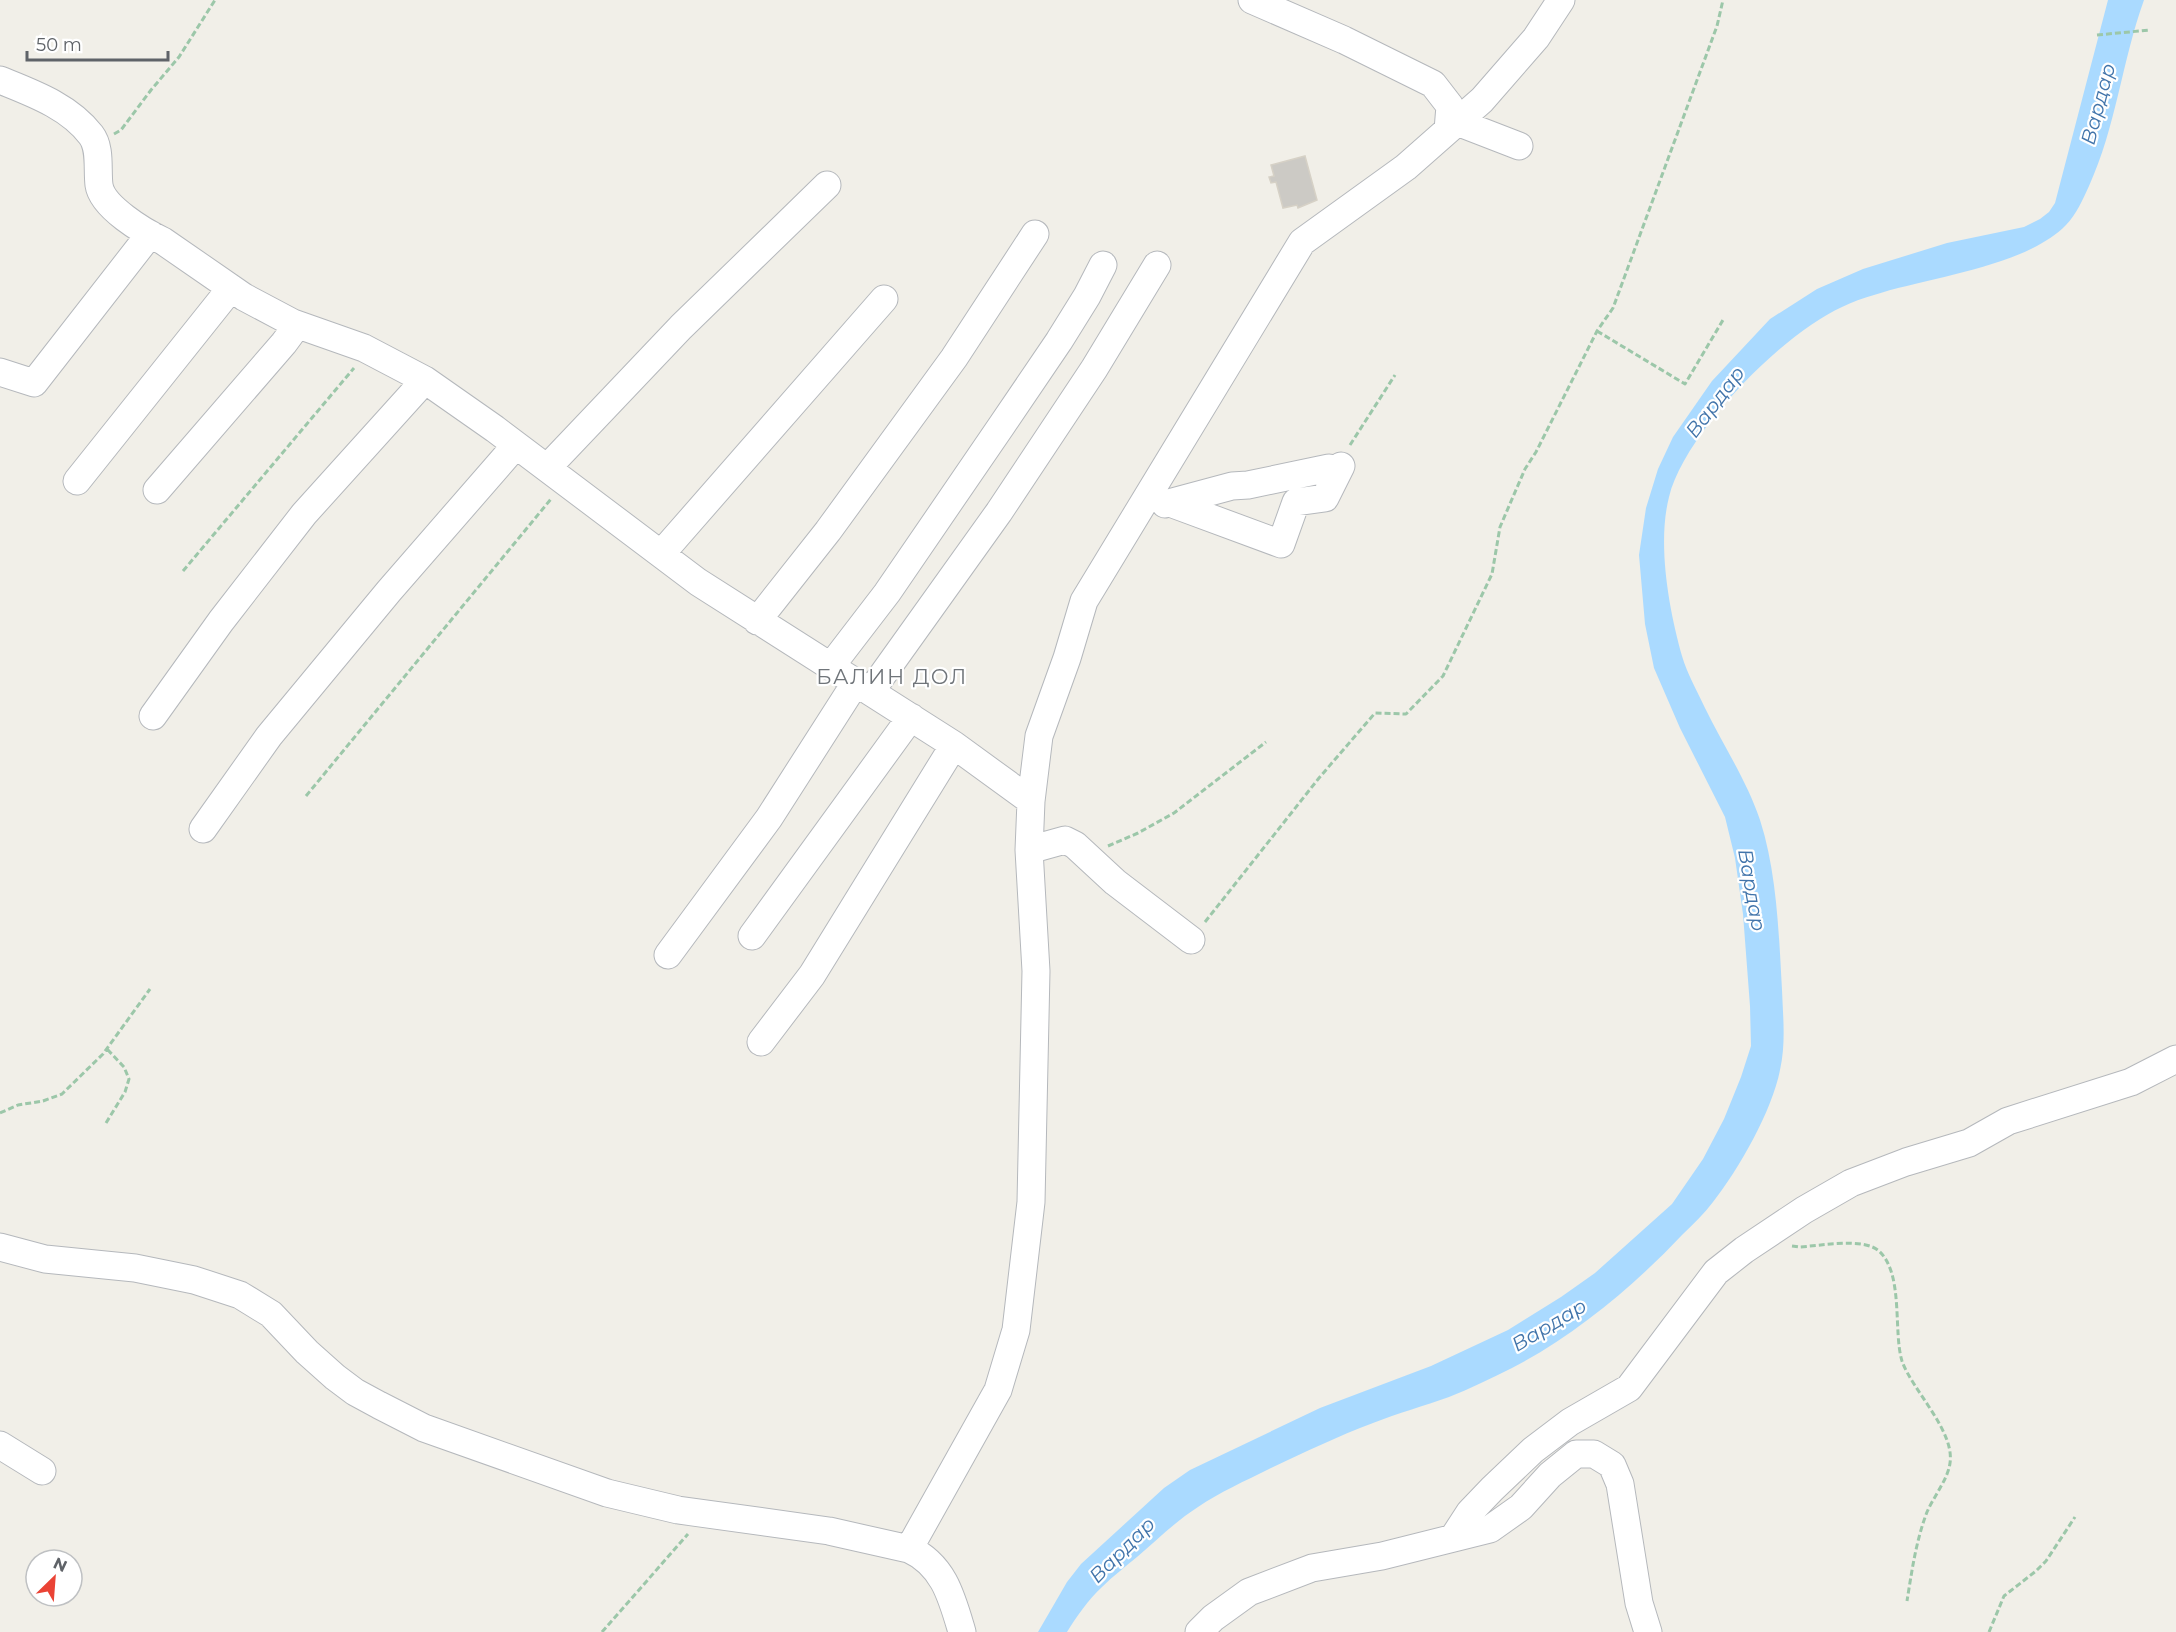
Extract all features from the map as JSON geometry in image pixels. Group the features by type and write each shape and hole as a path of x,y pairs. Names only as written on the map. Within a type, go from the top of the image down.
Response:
{"street":[{"path":"1252,0 1344,40 1433,84 1450,106 1453,126"},
{"path":"909,1549 998,1390 1016,1330 1031,1202 1036,971 1029,850 1032,801 1039,736 1067,658 1084,601 1302,242 1406,167 1482,100 1536,38 1561,0"},
{"path":"0,80 53,104 92,136 101,194 108,203 150,234 244,297 293,322 364,348 425,380 516,445 698,582 912,717 1032,801"},
{"path":"1453,126 1519,146"},
{"path":"556,475 681,327 827,186"},
{"path":"0,372 34,383 150,234"},
{"path":"758,621 828,531 954,358 1035,234"},
{"path":"831,666 887,593 1059,341 1103,265"},
{"path":"668,955 864,687 1006,503 1094,369 1157,265"},
{"path":"77,481 231,288"},
{"path":"661,554 884,299"},
{"path":"157,490 284,343 295,328 293,322"},
{"path":"153,716 221,621 304,514 425,380"},
{"path":"203,829 269,736 389,591 516,445"},
{"path":"1129,525 1152,507 1232,486 1335,467 1325,498 1296,502 1281,544 1170,503"},
{"path":"752,936 912,717"},
{"path":"760,1042 812,975 954,745"},
{"path":"1029,850 1065,840 1075,845 1115,882 1191,940"},
{"path":"1453,1538 1470,1512 1533,1450 1569,1422 1629,1388 1716,1272 1777,1228 1851,1183 1906,1162 1968,1143 2008,1121 2131,1082 2176,1059"},
{"path":"0,1247 45,1259 135,1268 194,1280 229,1291 271,1314 307,1352 355,1392 424,1428 607,1493 678,1510 829,1531 909,1549 928,1561 945,1582 962,1632"},
{"path":"0,1445 42,1471"},
{"path":"1199,1632 1213,1618 1249,1592 1312,1568 1382,1556 1490,1529 1521,1506 1550,1475 1576,1454 1594,1454 1612,1465 1620,1484 1639,1603 1648,1632"}],"path":[{"path":"95,144 121,130 179,57 215,0"},
{"path":"1191,940 1319,778 1375,713 1406,714 1443,676 1492,574 1500,527 1525,469 1598,331 1613,308 1717,26 1723,0"},
{"path":"2097,35 2150,30"},
{"path":"1598,331 1685,384 1723,320"},
{"path":"183,571 350,373 363,355 364,348"},
{"path":"1335,467 1395,375"},
{"path":"306,796 556,475"},
{"path":"1087,855 1138,833 1174,813 1266,742"},
{"path":"0,1113 18,1105 43,1101 62,1094 107,1049 150,989"},
{"path":"106,1122 125,1092 129,1079 124,1067 107,1049"},
{"path":"1777,1228 1786,1242 1792,1246 1866,1244 1879,1251 1890,1268 1898,1316 1901,1358 1929,1406 1948,1444 1950,1453 1949,1468 1928,1509 1920,1533 1907,1601"},
{"path":"602,1632 706,1514"},
{"path":"1989,1632 2004,1596 2046,1561 2075,1517"}],"water":[{"name":"Вардар","path":"2108,0 2144,0 2106,141 2089,186 2070,221 2048,239 2002,261 1866,297 1818,320 1765,362 1715,416 1694,444 1669,497 1664,556 1677,638 1692,682 1742,777 1760,820 1770,861 1780,948 1784,1040 1776,1086 1753,1139 1723,1189 1706,1211 1644,1273 1602,1309 1558,1341 1512,1368 1473,1387 1347,1433 1215,1496 1182,1518 1106,1583 1087,1603 1067,1632 1038,1632 1067,1582 1081,1564 1164,1488 1190,1470 1320,1408 1431,1366 1508,1330 1595,1273 1672,1204 1703,1159 1724,1119 1751,1046 1750,1006 1743,914 1735,858 1725,817 1680,728 1654,668 1645,624 1639,555 1646,508 1658,469 1673,437 1712,381 1770,319 1817,289 1863,269 1947,243 2024,227 2049,212 2055,203"}],"building":[{"path":"1305,156 1317,200 1298,208 1297,205 1283,208 1276,182 1271,183 1269,177 1274,176 1271,165"}],"district":[{"name":"БАЛИН ДОЛ","path":"892,677"}]}
